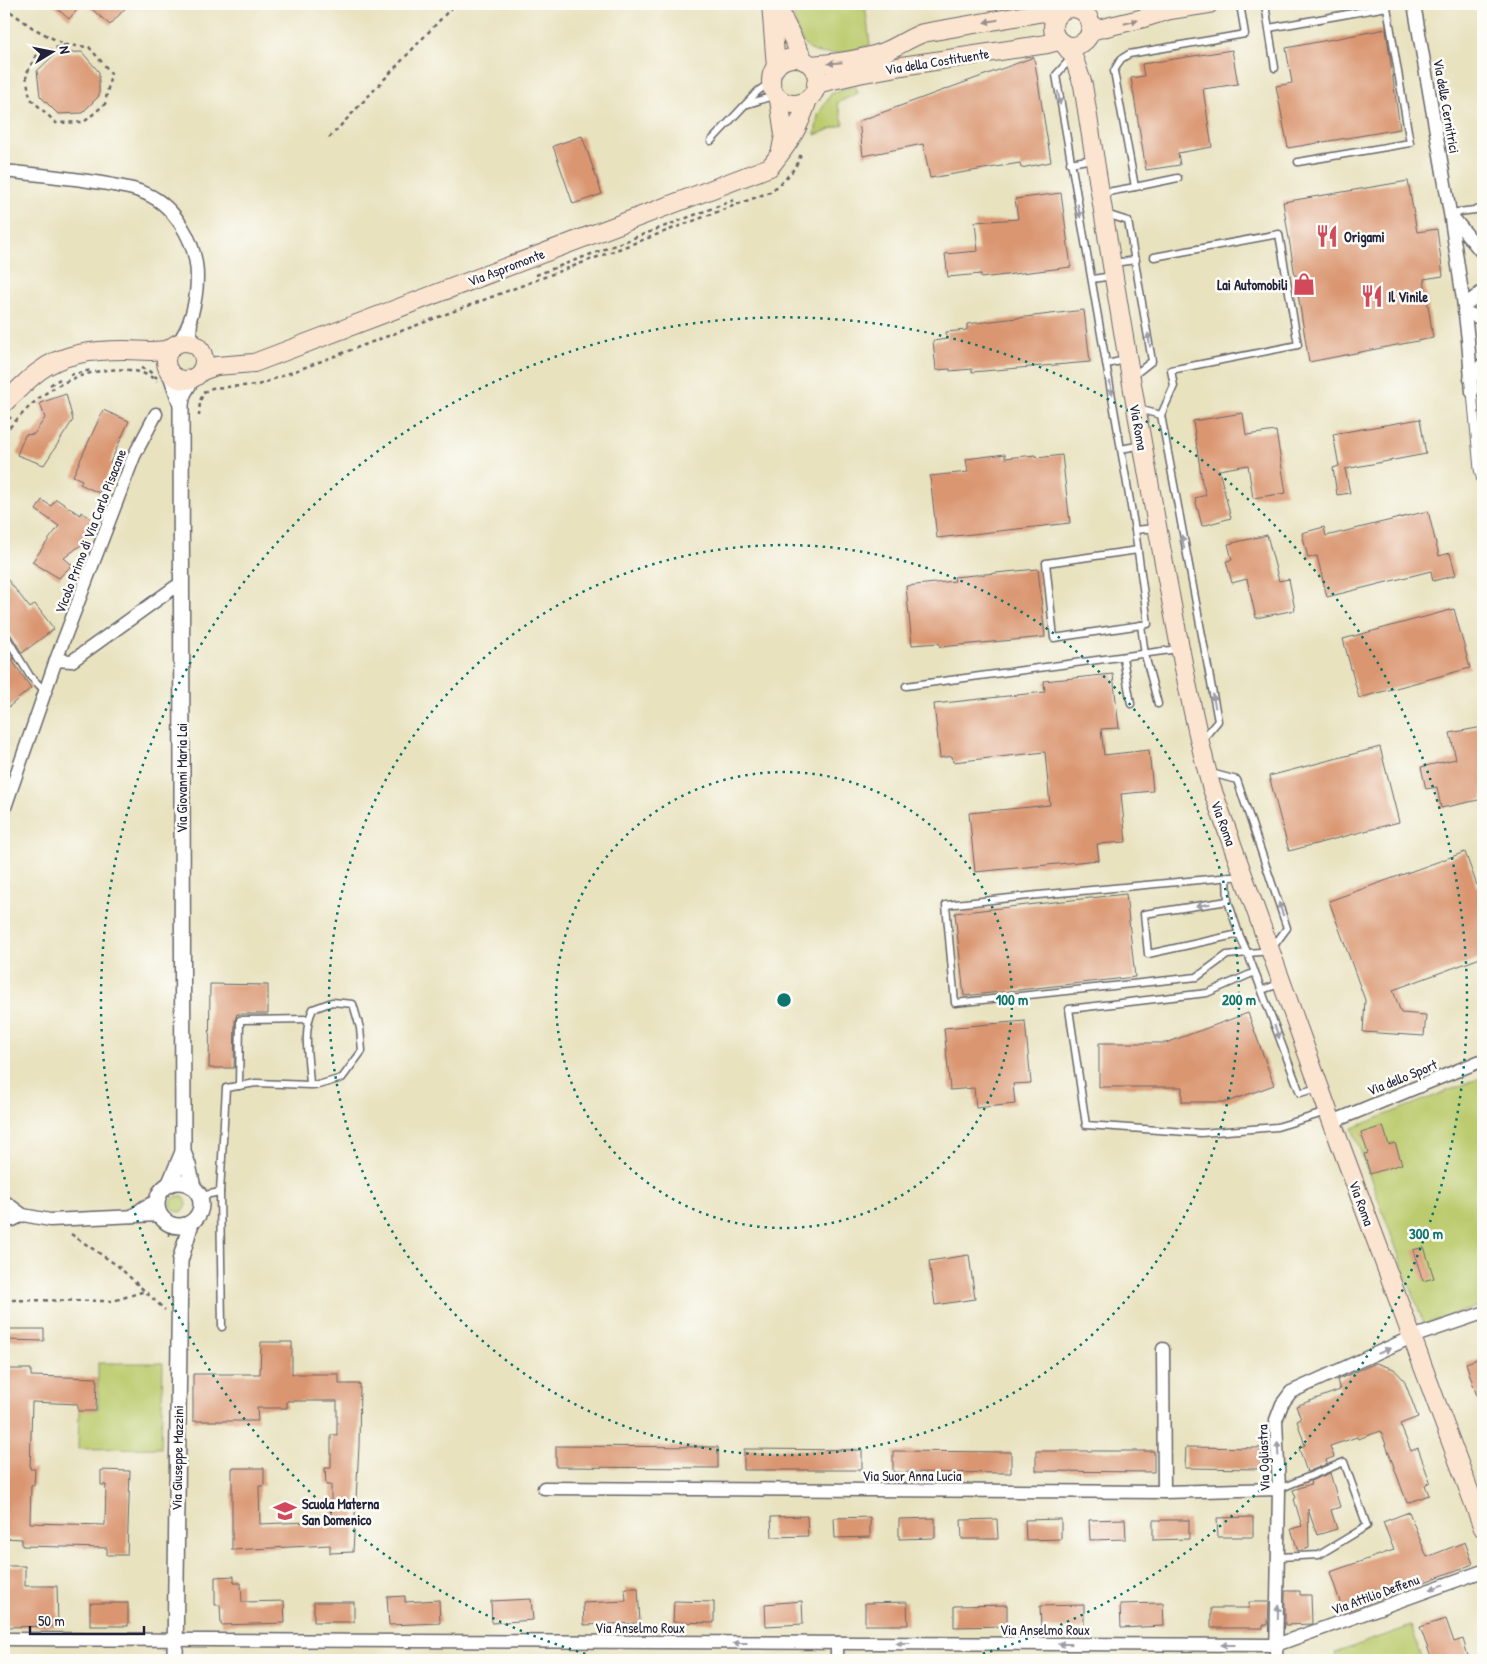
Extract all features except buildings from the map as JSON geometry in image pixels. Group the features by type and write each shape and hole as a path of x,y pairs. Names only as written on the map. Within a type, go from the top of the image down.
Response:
{"main road":[{"path":"771,4 775,86 784,135 781,153"},
{"path":"775,86 793,104 803,102 812,92 816,78 784,21 778,4"},
{"path":"1089,34 1089,18 1083,7 1065,8 1055,17 1053,29 1065,47 1077,45 1089,34 1144,18 1163,7 1209,4"},
{"name":"Via della Costituente","path":"808,63 849,62 885,51 923,33 1044,12 1055,17"},
{"name":"Via Roma","path":"1083,85 1089,50 1089,34"},
{"path":"908,39 906,47 907,58 915,64"},
{"name":"Via della Costituente","path":"812,92 859,74 915,64 1065,47"},
{"name":"Via Roma","path":"1065,47 1083,85 1130,378 1179,649 1199,742 1235,876 1270,951 1483,1528"},
{"path":"775,86 786,59 798,58 808,63"},
{"name":"Via Aspromonte","path":"199,368 254,363 770,167 794,134 812,92"},
{"path":"4,403 39,371 59,360 94,350 135,350 148,352 173,347 183,342 199,368 179,380 165,378"},
{"path":"165,378 166,356 173,347"},
{"path":"148,352 160,360 165,378"}],"street":[{"name":"Via delle Cernitrici","path":"1414,4 1450,213 1468,340 1471,386"},
{"path":"4,171 87,180 140,191 159,202 176,217 185,232 196,260 197,286 191,315 190,333 199,368"},
{"name":"Via delle Cernitrici","path":"1450,213 1483,254"},
{"path":"1483,291 1464,309 1483,319"},
{"path":"173,347 182,338 191,315"},
{"path":"1483,364 1471,386 1479,468 1483,484"},
{"name":"Via Giovanni Maria Lai","path":"196,1192 183,1152 181,588 188,405 183,394 199,368"},
{"name":"Via Giovanni Maria Lai","path":"165,378 188,405"},
{"name":"Vicolo Primo di Via Carlo Pisacane","path":"4,810 56,660 134,456 156,414"},
{"path":"56,660 72,661 175,587 181,588"},
{"name":"Via dello Sport","path":"1330,1117 1483,1060"},
{"name":"Via Giovanni Maria Lai","path":"170,1183 183,1152"},
{"path":"182,1182 196,1192 201,1208 199,1214 191,1223 185,1226 171,1225 162,1220 158,1208 162,1189 170,1183 182,1182"},
{"path":"4,1201 23,1215 50,1220 132,1216 144,1207 158,1208"},
{"path":"4,1218 13,1220 23,1215"},
{"name":"Via Giuseppe Mazzini","path":"181,1256 191,1223"},
{"name":"Via Giuseppe Mazzini","path":"171,1225 181,1256 178,1318 175,1660"},
{"name":"Via Ogliastra","path":"1276,1660 1279,1489 1276,1420 1282,1404 1291,1392 1412,1337 1483,1313"},
{"path":"1163,1349 1164,1492"},
{"name":"Via Suor Anna Lucia","path":"544,1488 1164,1492 1279,1489"},
{"name":"Via Attilio Deffenu","path":"1276,1645 1483,1571"},
{"name":"Via Anselmo Roux","path":"4,1639 1276,1645"},
{"path":"836,1643 836,1660"}],"lane":[{"path":"1135,187 1114,72 1121,59 1129,54 1245,34 1240,4"},
{"path":"1265,4 1274,68"},
{"path":"1268,28 1387,7 1410,143 1298,162"},
{"path":"1065,47 1056,75 1135,530 1138,550 1148,624 1054,638 1046,564 1138,550"},
{"path":"711,141 758,92 775,86"},
{"path":"747,104 762,98 775,86"},
{"path":"1070,163 1095,159"},
{"path":"1100,194 1178,178"},
{"path":"1450,213 1483,209"},
{"path":"1104,213 1128,221 1136,260 1152,362 1130,378"},
{"path":"1154,257 1279,234 1298,345 1171,370 1174,386 1161,415 1218,721 1199,742"},
{"path":"1092,279 1136,260"},
{"path":"1107,364 1127,360"},
{"path":"1136,408 1161,415"},
{"path":"1121,449 1143,445"},
{"path":"1135,530 1158,527"},
{"path":"1141,625 1145,655 1158,704"},
{"path":"4,633 30,676 45,691"},
{"path":"906,686 1179,649"},
{"path":"1123,658 1131,704"},
{"path":"1207,772 1237,780 1288,928 1270,951 1248,954 1227,955 1197,977 955,1003 946,906 1235,876 1228,901 1238,934 1248,954 1300,1093 1320,1088"},
{"path":"1228,901 1144,914 1148,954 1238,934"},
{"path":"1255,972 1207,993 1070,1009 1086,1125 1201,1133 1277,1127 1330,1117"},
{"path":"1262,990 1282,983"},
{"path":"222,1327 220,1192 226,1088 256,1083 310,1085 318,1085 342,1078 362,1051 360,1028 353,1004 332,1002 313,1009 308,1019 307,1042 310,1085"},
{"path":"239,1086 240,1020 308,1019"},
{"path":"196,1192 220,1192"},
{"path":"1279,1489 1344,1462 1367,1526 1319,1554 1279,1557"}],"path":[{"path":"329,138 455,4"},
{"path":"4,7 33,28 65,45 89,47 111,73 105,104 84,122 56,123 30,98 26,75 37,54 65,45"},
{"path":"199,416 200,401 204,392 212,388 258,385 770,192 786,179 800,160 802,151"},
{"path":"134,365 165,378"},
{"path":"50,386 66,376 95,369 126,366"},
{"path":"188,405 199,368"},
{"path":"4,433 44,394 81,376 106,370 130,370 165,378"},
{"path":"72,1234 118,1266 169,1314 178,1318"},
{"path":"4,1300 113,1301 145,1292"}],"green space":[{"path":"792,4 865,4 870,45 832,54 814,51 806,47 796,26"},
{"path":"855,85 858,93 837,103 844,124 815,135 818,115 831,94"},
{"path":"1483,1077 1483,1305 1424,1324 1352,1128"},
{"path":"176,1196 182,1196 187,1201 185,1210 176,1212 171,1207 171,1201"},
{"path":"98,1363 163,1363 161,1448 78,1449 79,1409 98,1409"},
{"path":"1411,1626 1423,1660 1337,1660 1335,1653"}],"place":[{"name":"Origami","path":"1327,236"},
{"name":"Lai Automobili","path":"1304,284"},
{"name":"Il Vinile","path":"1372,296"},
{"name":"Scuola Materna San Domenico","path":"285,1511"}]}
